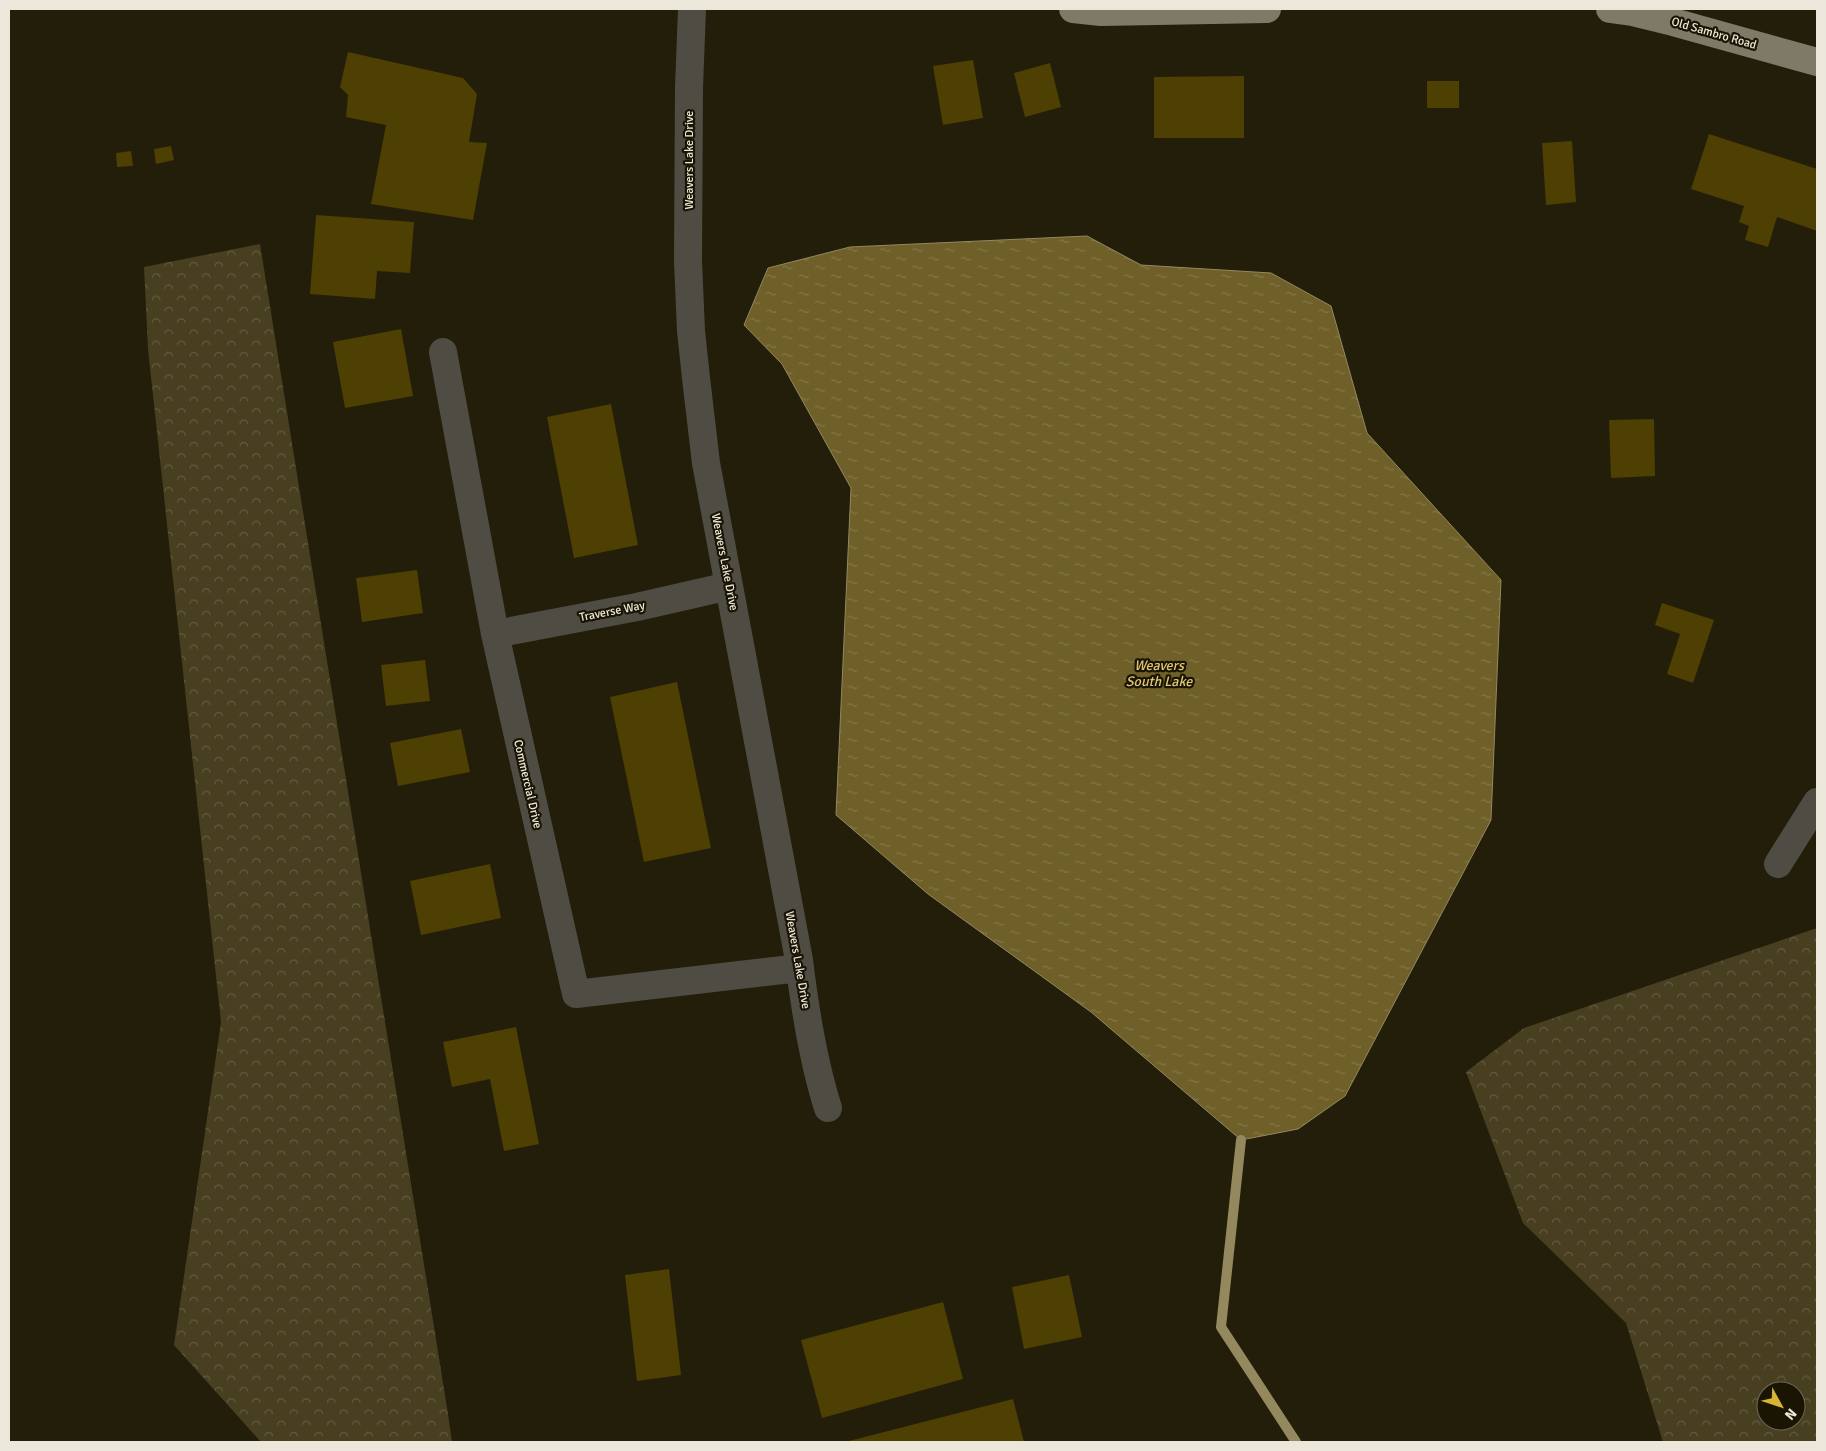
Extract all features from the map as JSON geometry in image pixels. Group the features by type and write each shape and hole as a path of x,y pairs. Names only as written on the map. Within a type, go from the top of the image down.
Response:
{"main road":[{"path":"1073,9 1101,12 1267,9"},
{"name":"Old Sambro Road","path":"1610,9 1632,12 1673,22 1817,62"}],"street":[{"name":"Weavers Lake Drive","path":"692,9 688,136 689,276 691,331 703,443 816,1064 828,1108"},
{"name":"Commercial Drive","path":"442,352 494,634 576,994 800,968"},
{"name":"Traverse Way","path":"494,634 637,607 729,586"},
{"path":"1778,864 1817,802"}],"green space":[{"path":"260,244 452,1442 261,1442 174,1345 221,1022 148,349 144,267"},
{"path":"1817,928 1817,1442 1663,1442 1626,1323 1523,1223 1466,1072 1524,1028"}],"water":[{"name":"Weavers South Lake","path":"1087,236 1141,265 1271,273 1331,306 1367,433 1501,580 1491,820 1345,1096 1298,1129 1241,1140 1091,1012 928,894 836,815 851,488 782,364 744,325 768,268 850,247"}],"building":[{"path":"348,52 463,78 477,94 469,142 487,143 473,220 371,204 386,125 346,117 348,95 340,87"},
{"path":"973,60 983,118 943,125 933,66"},
{"path":"1050,63 1061,107 1025,117 1014,73"},
{"path":"1244,76 1244,138 1154,138 1154,77"},
{"path":"1427,81 1459,81 1459,108 1427,108"},
{"path":"1709,134 1817,169 1817,231 1777,217 1768,247 1745,240 1749,226 1739,222 1744,206 1691,189"},
{"path":"1572,141 1576,202 1546,205 1542,143"},
{"path":"171,146 174,160 156,164 154,149"},
{"path":"131,151 133,166 117,167 116,153"},
{"path":"316,215 414,222 410,273 377,271 375,299 310,294"},
{"path":"401,329 413,396 345,408 333,342"},
{"path":"611,404 638,545 574,558 547,417"},
{"path":"1654,419 1655,476 1611,478 1609,420"},
{"path":"417,570 423,613 362,622 356,578"},
{"path":"1662,603 1714,620 1693,683 1667,674 1680,634 1655,625"},
{"path":"425,660 430,701 386,706 381,665"},
{"path":"677,682 711,848 644,862 610,697"},
{"path":"461,729 470,772 398,786 390,743"},
{"path":"490,864 501,918 421,935 410,881"},
{"path":"516,1027 539,1144 504,1151 490,1079 452,1087 443,1042"},
{"path":"669,1269 681,1375 637,1381 625,1275"},
{"path":"1069,1275 1082,1337 1024,1349 1012,1287"},
{"path":"943,1302 963,1379 822,1418 801,1340"},
{"path":"1013,1399 1024,1442 845,1442"}],"waterway":[{"path":"1241,1140 1221,1327 1296,1442"}]}
